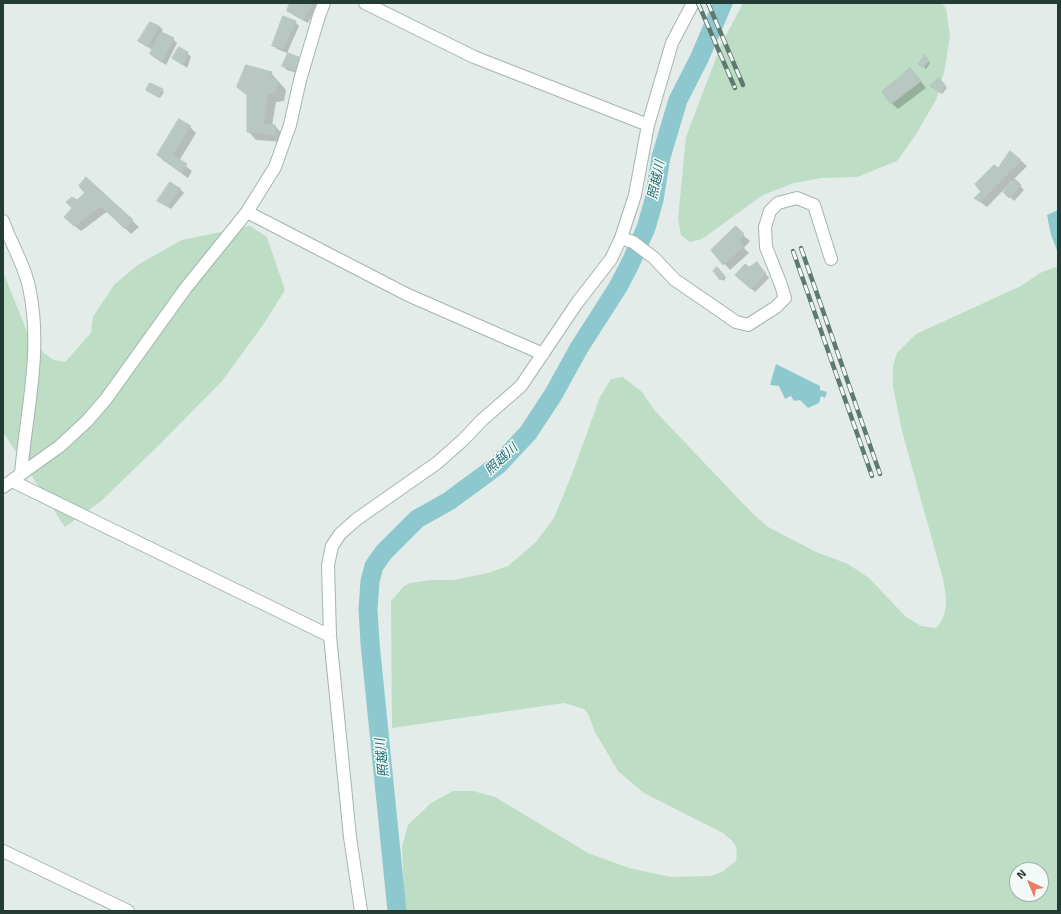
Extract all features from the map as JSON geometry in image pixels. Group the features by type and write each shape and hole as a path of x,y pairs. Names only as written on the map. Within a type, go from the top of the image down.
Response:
{"street":[{"path":"12,481 60,446 87,421 106,399 185,289 247,212 275,167 290,125 300,80 324,3"},
{"path":"365,3 474,57 648,124"},
{"path":"361,911 350,837 330,636 328,565 332,546 340,534 357,519 437,463 463,440 482,420 521,386 578,303 611,259 621,238 635,195 648,124 672,43 693,3"},
{"path":"621,238 633,242 654,258 675,280 736,322 748,325 776,307 785,298 766,247 766,227 768,216 770,211 778,203 797,198 814,205 831,259"},
{"path":"247,212 408,295 543,354"},
{"path":"3,221 30,290 35,325 34,371 28,422 23,448 12,481"},
{"path":"12,481 330,636"},
{"path":"3,851 128,911"}],"green space":[{"path":"743,3 942,3 946,9 950,35 945,68 936,100 915,136 897,161 857,177 821,178 794,183 763,195 702,239 690,242 681,235 678,219 686,137 721,45"},
{"path":"250,226 267,237 285,290 263,325 222,381 100,502 65,527 3,432 3,272 30,339 45,354 54,360 65,362 91,333 93,317 114,285 139,264 182,240"},
{"path":"1058,267 1058,911 405,911 402,847 408,825 431,803 453,791 473,791 495,797 588,853 629,868 671,877 711,876 722,872 736,861 737,852 733,842 723,833 644,793 618,771 595,732 588,714 584,709 564,703 392,728 391,601 404,586 410,583 432,580 454,580 488,573 508,566 536,542 554,518 574,469 600,397 611,379 623,377 642,392 655,411 752,513 768,527 816,552 848,564 869,578 906,617 921,626 936,628 945,611 946,598 944,585 902,431 893,387 893,366 897,353 916,334 1021,286 1040,273"}],"water":[{"path":"1058,210 1058,253 1051,235 1047,215"},
{"path":"776,364 820,386 820,390 827,392 825,398 821,396 819,403 808,408 800,400 794,401 791,396 785,399 779,386 770,385"}],"building":[{"path":"290,3 313,3 303,19 287,11"},
{"path":"283,16 296,21 283,49 272,46"},
{"path":"150,22 159,26 148,47 138,41"},
{"path":"161,32 174,38 162,62 150,54"},
{"path":"179,47 188,52 183,65 172,58"},
{"path":"288,53 301,58 295,71 282,66"},
{"path":"925,55 929,61 923,68 918,64"},
{"path":"246,65 272,72 270,77 278,81 276,92 268,94 263,124 275,125 276,135 247,132 247,95 237,87"},
{"path":"910,68 921,81 891,104 882,92"},
{"path":"939,78 946,86 940,93 930,86"},
{"path":"150,83 163,89 158,97 146,90"},
{"path":"179,119 191,126 172,155 187,164 181,172 157,155"},
{"path":"1010,151 1021,160 980,202 974,198 981,192 975,184 994,165 998,168"},
{"path":"86,177 133,220 125,229 101,206 74,226 64,217 72,208 66,202 72,197 77,200 85,193 79,186"},
{"path":"1015,179 1021,185 1009,198 1003,192"},
{"path":"170,182 181,189 167,206 157,201"},
{"path":"736,226 744,234 739,241 743,247 723,265 711,250"},
{"path":"757,262 766,274 751,289 735,275 745,264 749,267"},
{"path":"717,267 725,276 720,280 713,271"}],"waterway":[{"name":"照越川","path":"397,911 370,643 368,609 370,581 374,566 384,552 417,519 449,501 498,465 528,433 553,395 579,348 618,287 646,228 654,200 661,157 678,100 699,59 723,3"}],"railway":[{"path":"698,3 735,88"},
{"path":"708,3 743,85"},
{"path":"801,248 880,474"},
{"path":"793,251 872,476"}]}
